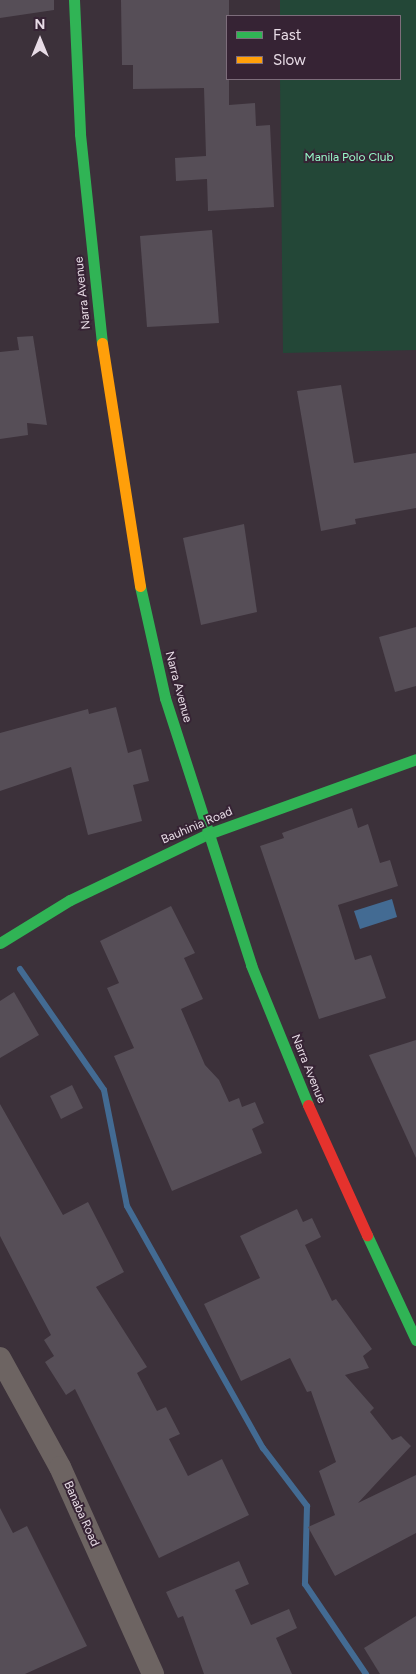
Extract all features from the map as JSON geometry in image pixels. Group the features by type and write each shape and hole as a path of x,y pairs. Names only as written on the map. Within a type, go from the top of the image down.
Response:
{"street":[{"name":"Narra Avenue","path":"74,0 80,134 118,461 165,698 251,965 314,1120 416,1340"},
{"name":"Bauhinia Road","path":"0,943 70,900 208,834 416,759"},
{"name":"Banaba Road","path":"0,1358 60,1466 153,1674"}],"green space":[{"name":"Manila Polo Club","path":"280,0 416,0 416,350 283,353 280,80 401,80 401,15 280,15"}],"water":[{"path":"392,899 397,917 360,929 354,911"}],"building":[{"path":"0,0 54,0 54,10 0,18"},
{"path":"121,0 229,0 229,15 226,15 226,80 229,80 229,105 255,103 256,126 270,125 274,207 208,211 207,179 176,181 175,158 206,156 204,88 133,89 133,65 122,65"},
{"path":"212,230 219,323 147,327 140,236"},
{"path":"33,336 47,425 27,423 28,435 0,439 0,352 19,350 17,337"},
{"path":"341,385 354,463 416,453 416,508 355,519 356,524 321,531 297,391"},
{"path":"244,524 257,612 201,625 183,538"},
{"path":"416,627 416,686 395,692 379,637"},
{"path":"116,707 128,753 141,749 149,781 133,785 142,821 88,835 71,767 0,791 0,733 88,709 89,714"},
{"path":"352,808 358,828 368,824 380,863 390,860 398,886 338,905 355,960 371,955 386,998 319,1019 260,846 284,838 282,833"},
{"path":"171,906 195,953 184,958 203,999 181,1009 205,1065 219,1080 229,1102 239,1098 242,1107 255,1102 264,1123 252,1129 262,1153 172,1191 114,1056 134,1048 107,988 119,983 100,941"},
{"path":"14,992 39,1035 0,1058 0,1001"},
{"path":"416,1040 416,1158 369,1055"},
{"path":"72,1085 83,1108 61,1119 50,1096"},
{"path":"0,1104 63,1215 88,1202 124,1272 96,1287 147,1367 137,1373 157,1411 166,1407 180,1434 169,1439 188,1476 222,1459 249,1515 159,1558 75,1389 66,1395 45,1362 54,1356 44,1340 51,1335 0,1236"},
{"path":"297,1209 303,1222 312,1218 321,1237 305,1245 332,1301 336,1299 372,1349 363,1356 369,1368 345,1375 374,1408 370,1412 392,1440 401,1436 411,1446 358,1503 416,1475 416,1533 335,1576 308,1527 335,1515 319,1471 336,1462 311,1391 307,1392 290,1358 241,1381 204,1304 260,1278 240,1236"},
{"path":"0,1508 13,1533 27,1526 87,1646 25,1674 0,1674"},
{"path":"239,1561 249,1584 235,1590 251,1625 289,1609 297,1628 276,1638 292,1674 204,1674 183,1616 178,1618 166,1592"},
{"path":"416,1616 416,1674 380,1674 364,1648"}],"waterway":[{"path":"20,969 104,1090 127,1206 263,1448 307,1506 305,1584 366,1674"}],"traffic: fast":[{"path":"74,0 80,134 102,343"},
{"path":"140,586 165,698 251,965 308,1105"},
{"path":"0,943 70,900 208,834 416,759"},
{"path":"367,1235 416,1340"}],"traffic: slow":[{"path":"102,343 140,586"}],"traffic: jam":[{"path":"308,1105 367,1235"}]}
